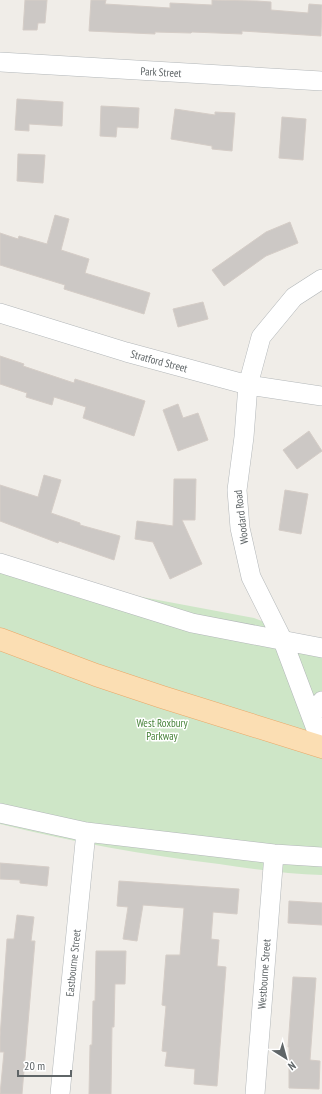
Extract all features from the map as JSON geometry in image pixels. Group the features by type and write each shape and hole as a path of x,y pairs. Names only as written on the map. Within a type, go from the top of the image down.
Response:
{"main road":[{"path":"0,639 96,675 197,709 322,746"}],"street":[{"name":"Park Street","path":"0,62 322,82"},
{"name":"Woodard Road","path":"322,279 294,297 261,337 248,385 244,437 236,490 240,528 251,577 317,709 322,746"},
{"name":"Stratford Street","path":"0,313 126,352 248,385 322,396"},
{"path":"0,563 192,623 322,648"},
{"path":"0,813 86,832 274,854 322,857"},
{"name":"Eastbourne Street","path":"60,1094 86,832"},
{"name":"Westbourne Street","path":"255,1094 274,854"}],"green space":[{"name":"West Roxbury Parkway","path":"0,561 126,594 254,618 322,644 322,875 296,874 136,852 54,837 0,824"}],"building":[{"path":"25,0 47,0 45,23 38,23 37,30 23,30"},
{"path":"91,0 106,0 105,4 170,8 170,3 212,5 212,0 257,1 271,2 271,10 308,13 309,4 322,5 321,36 242,31 242,34 155,32 155,34 89,31"},
{"path":"17,99 63,102 62,126 29,124 29,131 15,130"},
{"path":"101,106 139,108 138,128 117,127 116,137 100,136"},
{"path":"175,109 215,115 215,112 235,113 232,151 212,149 212,146 171,139"},
{"path":"282,117 306,119 303,160 279,158"},
{"path":"18,154 45,155 43,183 17,181"},
{"path":"55,215 69,219 61,250 89,259 85,273 150,293 144,314 64,289 65,285 0,265 0,233 18,239 19,236 47,244"},
{"path":"290,222 298,243 266,256 224,286 212,270 266,232"},
{"path":"203,302 208,319 178,327 173,309"},
{"path":"0,356 24,364 23,366 74,383 75,379 145,401 134,436 83,418 86,407 54,397 52,405 26,397 27,393 0,384"},
{"path":"178,404 183,418 198,413 208,440 178,451 163,410"},
{"path":"309,431 322,451 297,469 283,450"},
{"path":"44,475 61,480 51,513 80,523 80,525 120,536 114,560 59,541 58,543 0,521 0,485 38,497"},
{"path":"174,479 196,479 195,520 182,520 202,564 170,579 153,542 135,539 137,521 173,526"},
{"path":"285,490 308,494 301,534 279,530"},
{"path":"0,863 49,867 47,886 20,883 20,880 0,879"},
{"path":"119,881 239,889 237,914 213,912 211,939 219,940 217,966 226,967 217,1086 194,1084 195,1069 165,1066 167,1052 162,1051 166,1006 162,1005 166,955 180,955 184,908 143,905 137,941 123,939 128,907 117,906"},
{"path":"289,901 322,903 322,925 288,923"},
{"path":"17,915 34,917 31,941 35,941 22,1094 0,1094 4,1052 0,1052 0,1037 7,939 14,939"},
{"path":"96,951 126,951 125,984 115,984 114,1027 112,1027 111,1094 89,1094 90,1045 92,1045 93,1001 95,1001"},
{"path":"293,977 316,978 310,1060 320,1061 319,1089 289,1088 288,1047"}]}
